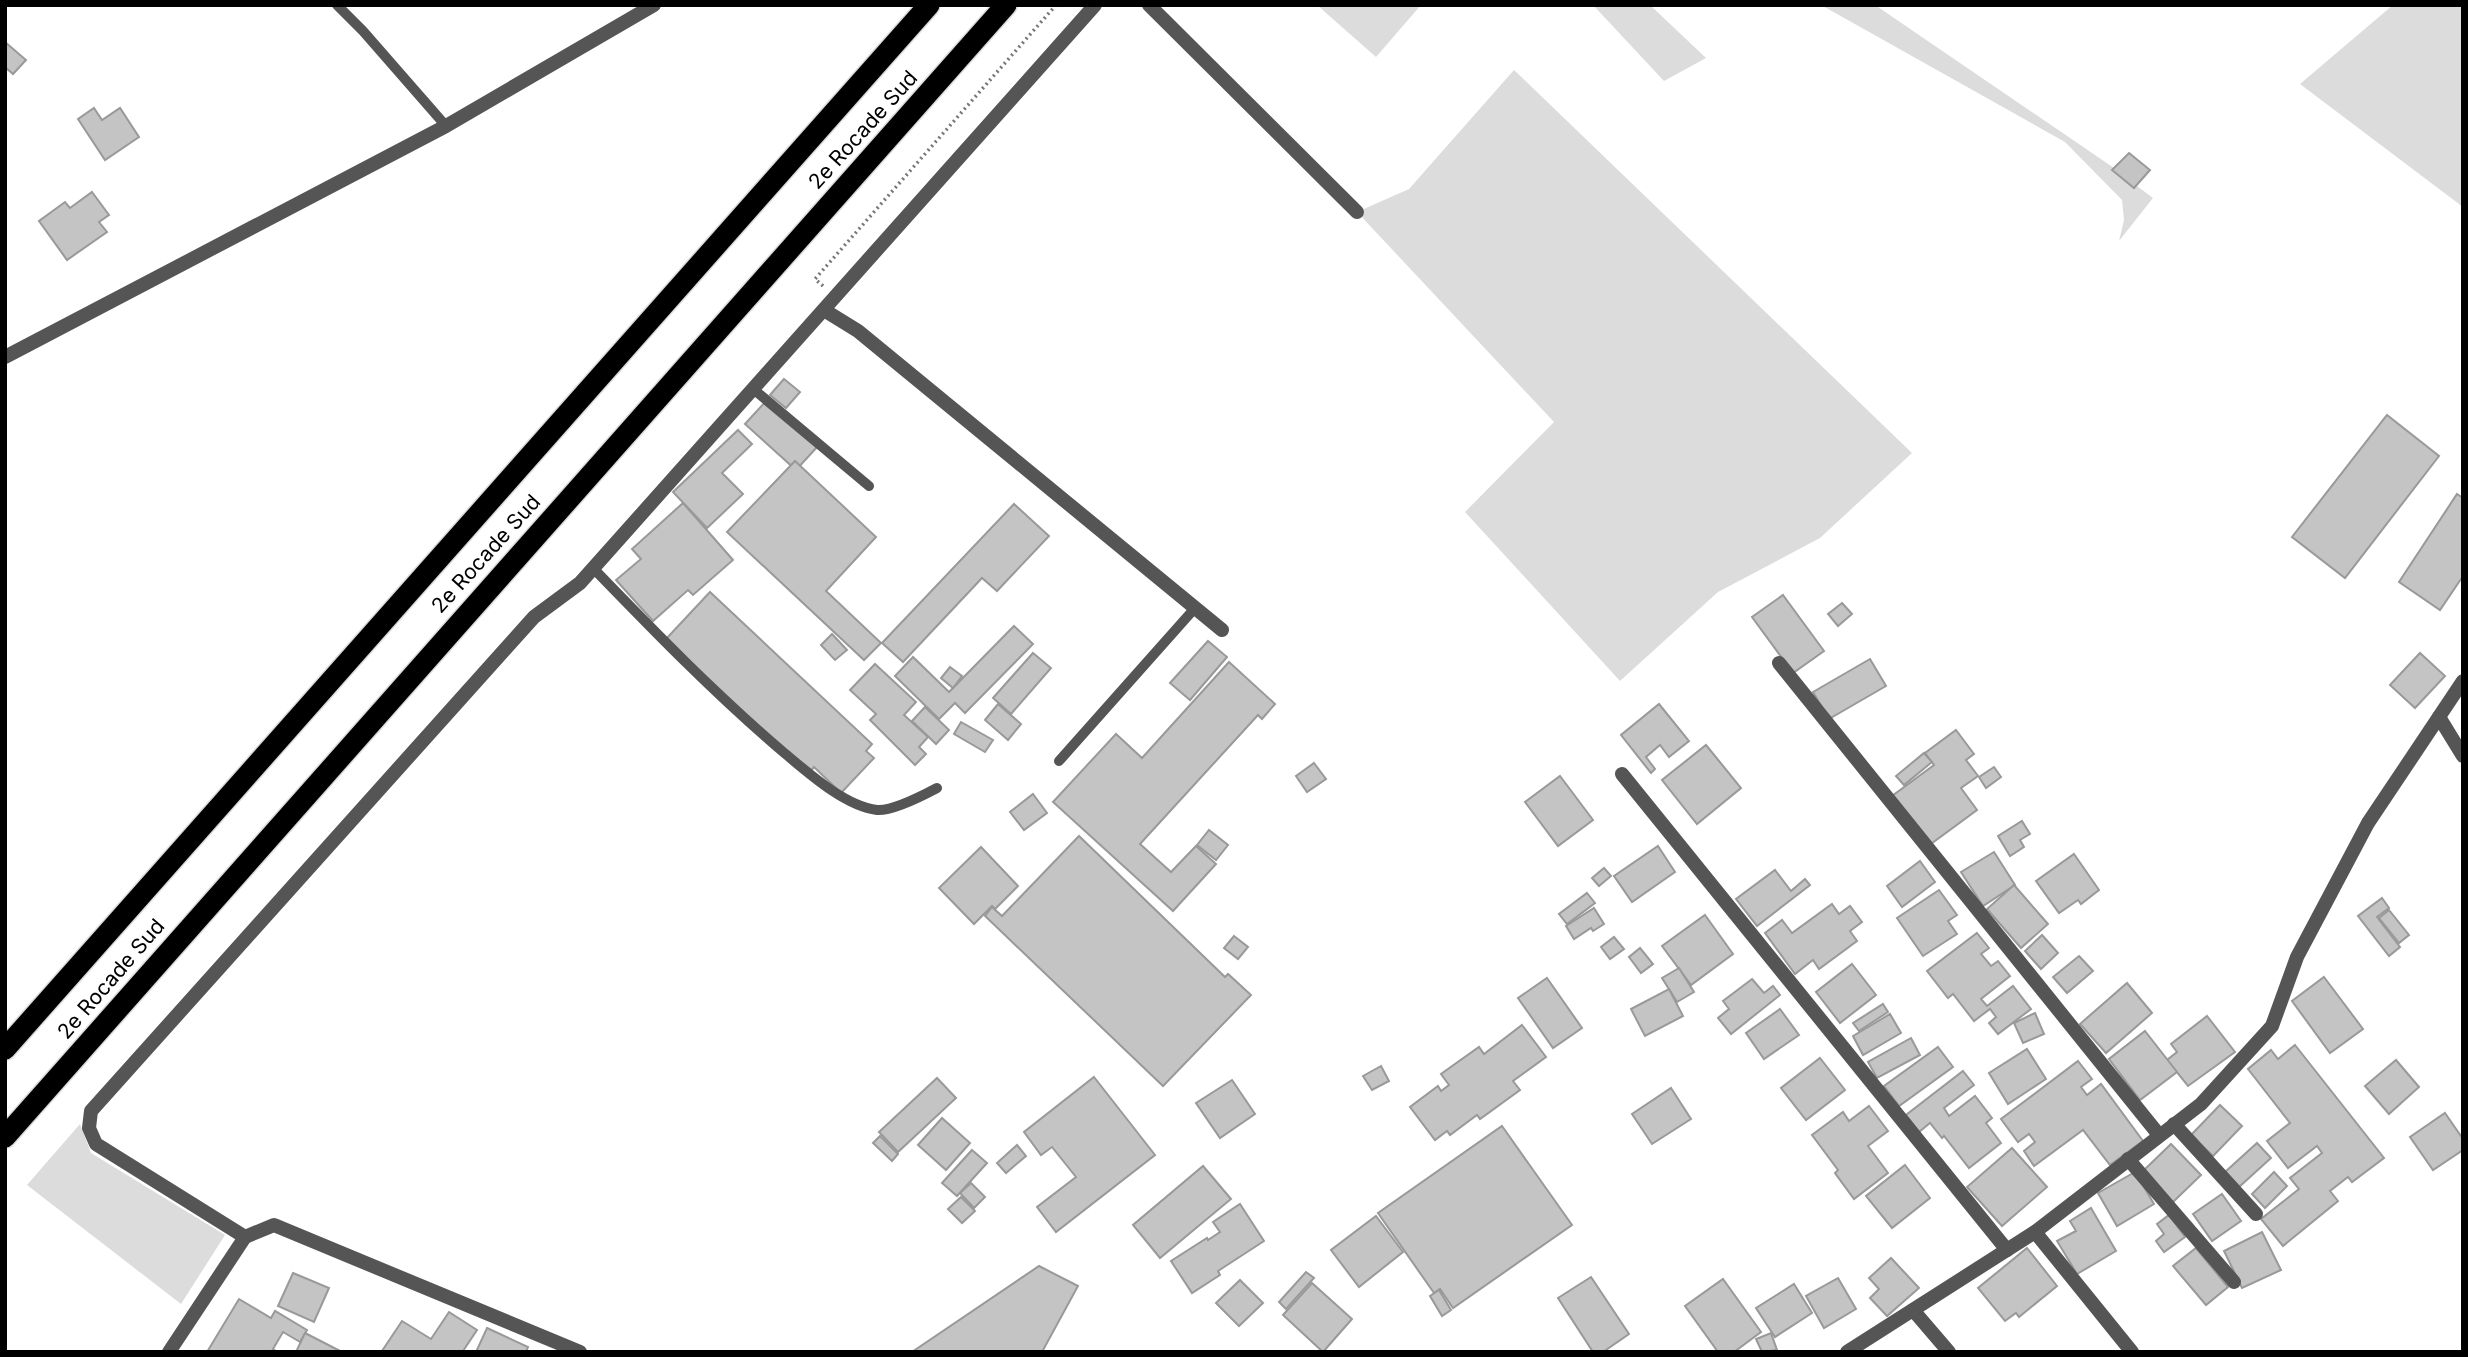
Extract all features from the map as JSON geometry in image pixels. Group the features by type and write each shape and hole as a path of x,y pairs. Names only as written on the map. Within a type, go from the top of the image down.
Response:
{"highway":[{"name":"2e Rocade Sud","path":"5,1049 929,5"},
{"name":"2e Rocade Sud","path":"5,1136 1006,5"}],"street":[{"path":"5,358 446,126 654,5"},
{"path":"246,1237 96,1144 89,1128 91,1111 534,617 580,583 1095,5"},
{"path":"1149,5 1357,212"},
{"path":"824,310 858,331 1222,630"},
{"path":"1779,663 2159,1135"},
{"path":"1847,1352 2035,1232 2201,1104 2272,1026 2297,957 2368,823 2463,681"},
{"path":"2439,718 2463,756"},
{"path":"1622,774 2007,1250"},
{"path":"2174,1125 2256,1214"},
{"path":"2128,1159 2234,1282"},
{"path":"169,1352 246,1237 274,1225 580,1352"},
{"path":"2035,1232 2132,1352"},
{"path":"1913,1310 1950,1352"}],"lane":[{"path":"337,5 446,126"},
{"path":"752,388 869,486"},
{"path":"593,568 706,682 814,778 867,808 880,810 937,789"},
{"path":"1059,761 1195,608"}],"path":[{"path":"836,297 815,279 1056,5"}],"shaded area":[{"path":"1317,5 1421,5 1376,57"},
{"path":"1593,5 1650,5 1706,58 1664,81"},
{"path":"1821,5 1875,5 2114,168 2113,171 2134,188 2137,186 2153,198 2119,241 2124,220 2122,200 2065,142"},
{"path":"2393,5 2463,5 2463,207 2300,84"},
{"path":"1514,70 1912,453 1820,538 1718,592 1620,681 1465,512 1554,422 1357,212 1409,189"},
{"path":"80,1124 91,1153 225,1235 181,1304 27,1185"}],"building":[{"path":"5,42 26,60 13,74 5,67"},
{"path":"94,108 102,120 120,108 139,137 105,160 78,119"},
{"path":"2129,153 2150,170 2134,188 2112,170"},
{"path":"92,192 109,215 99,222 107,232 67,260 39,221 65,202 70,208"},
{"path":"784,379 800,392 786,408 770,395"},
{"path":"766,401 818,446 796,470 745,424"},
{"path":"2387,415 2439,456 2345,578 2292,537"},
{"path":"738,430 752,444 722,473 743,494 707,528 673,492"},
{"path":"795,461 876,537 826,591 881,643 864,660 727,532"},
{"path":"2457,494 2463,498 2463,576 2440,610 2399,582"},
{"path":"683,503 733,560 693,595 688,590 653,621 616,580 641,559 632,549"},
{"path":"1014,504 1049,536 997,591 982,578 903,662 882,643"},
{"path":"710,592 872,744 866,751 874,758 841,793 814,767 809,773 666,639"},
{"path":"1783,595 1824,651 1793,673 1752,617"},
{"path":"1842,603 1852,614 1838,626 1828,614"},
{"path":"1014,626 1033,644 965,713 955,703 939,719 895,676 913,657 949,692"},
{"path":"832,634 847,650 835,660 821,645"},
{"path":"1208,641 1227,657 1190,700 1170,683"},
{"path":"1033,653 1051,668 1011,714 993,698"},
{"path":"2420,653 2445,676 2415,708 2390,685"},
{"path":"1870,659 1886,686 1829,719 1813,692"},
{"path":"1229,662 1275,704 1262,719 1258,715 1140,844 1171,872 1196,846 1216,864 1173,911 1053,802 1116,734 1142,758"},
{"path":"875,664 916,702 904,715 928,737 919,747 926,754 915,765 870,720 876,714 850,690"},
{"path":"950,667 962,676 953,688 941,678"},
{"path":"998,704 1021,724 1008,740 985,720"},
{"path":"1659,704 1689,741 1669,757 1660,745 1646,757 1655,769 1651,773 1621,735"},
{"path":"925,707 949,730 936,744 912,721"},
{"path":"961,722 993,740 985,752 954,734"},
{"path":"1956,730 1974,754 1966,760 1978,776 1961,788 1977,810 1928,846 1892,796 1934,765 1925,753"},
{"path":"1706,745 1741,788 1697,824 1662,780"},
{"path":"1924,753 1932,762 1904,785 1896,776"},
{"path":"1314,763 1326,779 1307,792 1296,776"},
{"path":"1994,767 2001,777 1986,788 1979,777"},
{"path":"1560,776 1593,820 1558,846 1525,802"},
{"path":"1033,794 1047,813 1024,830 1010,812"},
{"path":"2022,821 2030,834 2020,840 2024,847 2010,856 1998,836"},
{"path":"1209,830 1228,845 1216,860 1197,845"},
{"path":"1079,836 1225,977 1228,974 1251,995 1163,1086 985,916 992,907 1002,916"},
{"path":"1658,846 1675,872 1632,902 1614,876"},
{"path":"981,847 1018,886 995,909 992,906 974,924 939,888"},
{"path":"1994,852 2015,885 1983,906 1961,872"},
{"path":"2074,854 2099,890 2081,904 2078,900 2059,913 2036,881"},
{"path":"1920,861 1935,882 1902,907 1887,886"},
{"path":"1604,868 1611,876 1599,886 1592,878"},
{"path":"1775,870 1791,891 1805,879 1810,885 1757,926 1736,899"},
{"path":"2014,885 2048,924 2021,948 1987,909"},
{"path":"1939,890 1957,915 1948,921 1957,934 1923,956 1897,918"},
{"path":"1587,893 1595,903 1567,924 1559,914"},
{"path":"2382,898 2389,908 2377,917 2400,947 2389,956 2358,916"},
{"path":"1832,904 1839,914 1850,906 1862,922 1850,931 1857,941 1819,969 1813,960 1795,974 1765,933 1782,920 1792,933"},
{"path":"1594,908 1604,924 1593,931 1591,928 1574,939 1566,926"},
{"path":"2389,910 2409,935 2399,943 2379,918"},
{"path":"1705,915 1733,954 1691,985 1662,946"},
{"path":"1977,933 1989,948 1981,954 1991,966 1998,961 2010,976 1981,999 1987,1006 2013,986 2031,1009 1998,1034 1989,1023 1996,1017 1990,1009 1974,1021 1953,994 1948,998 1927,971"},
{"path":"2042,935 2058,953 2041,969 2025,951"},
{"path":"1234,936 1248,947 1238,959 1224,948"},
{"path":"1614,937 1624,949 1610,959 1601,947"},
{"path":"1640,948 1653,964 1641,973 1629,957"},
{"path":"2079,956 2093,971 2067,993 2053,977"},
{"path":"1852,964 1876,995 1840,1023 1816,992"},
{"path":"1679,968 1694,992 1677,1002 1662,978"},
{"path":"2324,977 2363,1029 2330,1053 2292,1001"},
{"path":"1547,978 1582,1028 1553,1048 1518,998"},
{"path":"1752,979 1764,993 1773,986 1780,995 1731,1034 1718,1018 1729,1009 1723,1001"},
{"path":"2127,983 2152,1013 2106,1053 2080,1024"},
{"path":"1669,989 1683,1016 1645,1036 1631,1009"},
{"path":"1883,1004 1888,1012 1859,1031 1853,1023"},
{"path":"1780,1009 1799,1035 1764,1059 1746,1033"},
{"path":"2035,1013 2044,1034 2023,1043 2014,1023"},
{"path":"1890,1014 1901,1033 1863,1055 1853,1036"},
{"path":"2207,1016 2235,1052 2188,1086 2167,1060 2177,1052 2171,1044"},
{"path":"1522,1025 1546,1057 1513,1081 1520,1090 1480,1119 1477,1115 1450,1135 1447,1131 1435,1140 1410,1107 1438,1086 1441,1091 1449,1085 1441,1074 1479,1047 1484,1054"},
{"path":"2145,1031 2177,1072 2140,1100 2109,1059"},
{"path":"1911,1038 1920,1055 1877,1078 1868,1062"},
{"path":"2295,1045 2384,1158 2352,1182 2348,1177 2330,1191 2338,1201 2283,1246 2261,1219 2299,1189 2290,1178 2322,1153 2317,1146 2288,1168 2267,1141 2290,1123 2248,1069 2271,1050 2278,1059"},
{"path":"1938,1047 1953,1067 1899,1106 1884,1086"},
{"path":"2027,1049 2046,1079 2008,1104 1989,1073"},
{"path":"1820,1058 1845,1090 1806,1120 1781,1088"},
{"path":"2396,1060 2419,1087 2389,1114 2365,1086"},
{"path":"2078,1061 2092,1079 2081,1087 2087,1095 2101,1084 2143,1141 2110,1165 2083,1130 2034,1166 2024,1151 2035,1142 2029,1134 2018,1142 2001,1119"},
{"path":"1381,1066 1389,1081 1372,1090 1363,1076"},
{"path":"1963,1071 1974,1085 1944,1108 1949,1116 1975,1096 1992,1118 1986,1123 2001,1143 1969,1168 1930,1123 1919,1132 1906,1115"},
{"path":"1094,1077 1155,1155 1056,1232 1037,1207 1076,1177 1052,1147 1041,1155 1024,1132"},
{"path":"937,1078 956,1098 898,1152 879,1132"},
{"path":"1232,1080 1255,1114 1220,1138 1196,1103"},
{"path":"1671,1088 1691,1119 1652,1144 1632,1114"},
{"path":"2220,1105 2242,1126 2213,1156 2191,1135"},
{"path":"1869,1106 1888,1131 1868,1146 1888,1173 1854,1199 1835,1173 1838,1170 1812,1135 1843,1112 1849,1121"},
{"path":"2445,1113 2463,1139 2463,1150 2433,1170 2410,1137"},
{"path":"942,1118 970,1143 946,1170 918,1145"},
{"path":"1502,1126 1572,1225 1453,1308 1440,1289 1434,1293 1378,1213"},
{"path":"880,1136 898,1154 892,1161 873,1143"},
{"path":"2257,1143 2271,1158 2239,1187 2225,1172"},
{"path":"2171,1144 2201,1175 2172,1203 2142,1172"},
{"path":"1017,1145 1026,1156 1006,1173 997,1163"},
{"path":"2012,1148 2047,1187 2002,1226 1967,1187"},
{"path":"972,1150 987,1163 957,1196 942,1183"},
{"path":"1905,1165 1930,1198 1892,1228 1866,1196"},
{"path":"1203,1166 1231,1199 1160,1258 1133,1225"},
{"path":"2135,1172 2154,1204 2117,1226 2098,1193"},
{"path":"2274,1172 2287,1186 2265,1208 2252,1194"},
{"path":"971,1183 985,1197 974,1208 960,1193"},
{"path":"2222,1194 2241,1221 2212,1241 2193,1214"},
{"path":"961,1197 975,1211 962,1223 948,1209"},
{"path":"1240,1204 1264,1241 1218,1271 1220,1275 1192,1293 1171,1261 1220,1232 1213,1222"},
{"path":"2091,1208 2116,1251 2077,1274 2057,1241 2076,1231 2070,1221"},
{"path":"2169,1215 2185,1237 2164,1252 2156,1241 2164,1234 2157,1224"},
{"path":"1376,1216 1403,1252 1359,1287 1331,1250"},
{"path":"2262,1232 2281,1270 2242,1288 2224,1251"},
{"path":"2027,1248 2057,1286 2019,1317 2016,1313 2005,1321 1978,1288"},
{"path":"2196,1248 2228,1287 2206,1305 2173,1266"},
{"path":"1891,1258 1919,1288 1887,1316 1870,1298 1879,1289 1869,1278"},
{"path":"1039,1266 1078,1286 1042,1352 912,1352"},
{"path":"1306,1272 1314,1278 1286,1309 1279,1302"},
{"path":"293,1273 329,1288 314,1322 278,1306"},
{"path":"1591,1277 1629,1334 1603,1352 1593,1352 1558,1298"},
{"path":"1838,1278 1856,1309 1824,1328 1806,1296"},
{"path":"1723,1279 1761,1332 1734,1352 1718,1352 1685,1306"},
{"path":"1240,1280 1263,1303 1239,1326 1216,1303"},
{"path":"1312,1283 1352,1319 1323,1352 1283,1315"},
{"path":"1794,1284 1812,1313 1775,1337 1756,1308"},
{"path":"1439,1290 1451,1310 1442,1316 1430,1296"},
{"path":"239,1299 271,1318 275,1311 307,1330 300,1342 283,1332 273,1349 277,1352 207,1352"},
{"path":"449,1312 477,1330 463,1351 382,1351 402,1321 431,1339"},
{"path":"487,1328 528,1347 526,1352 476,1352"},
{"path":"305,1333 342,1352 296,1352"},
{"path":"1771,1333 1777,1350 1762,1352 1756,1339"}]}
